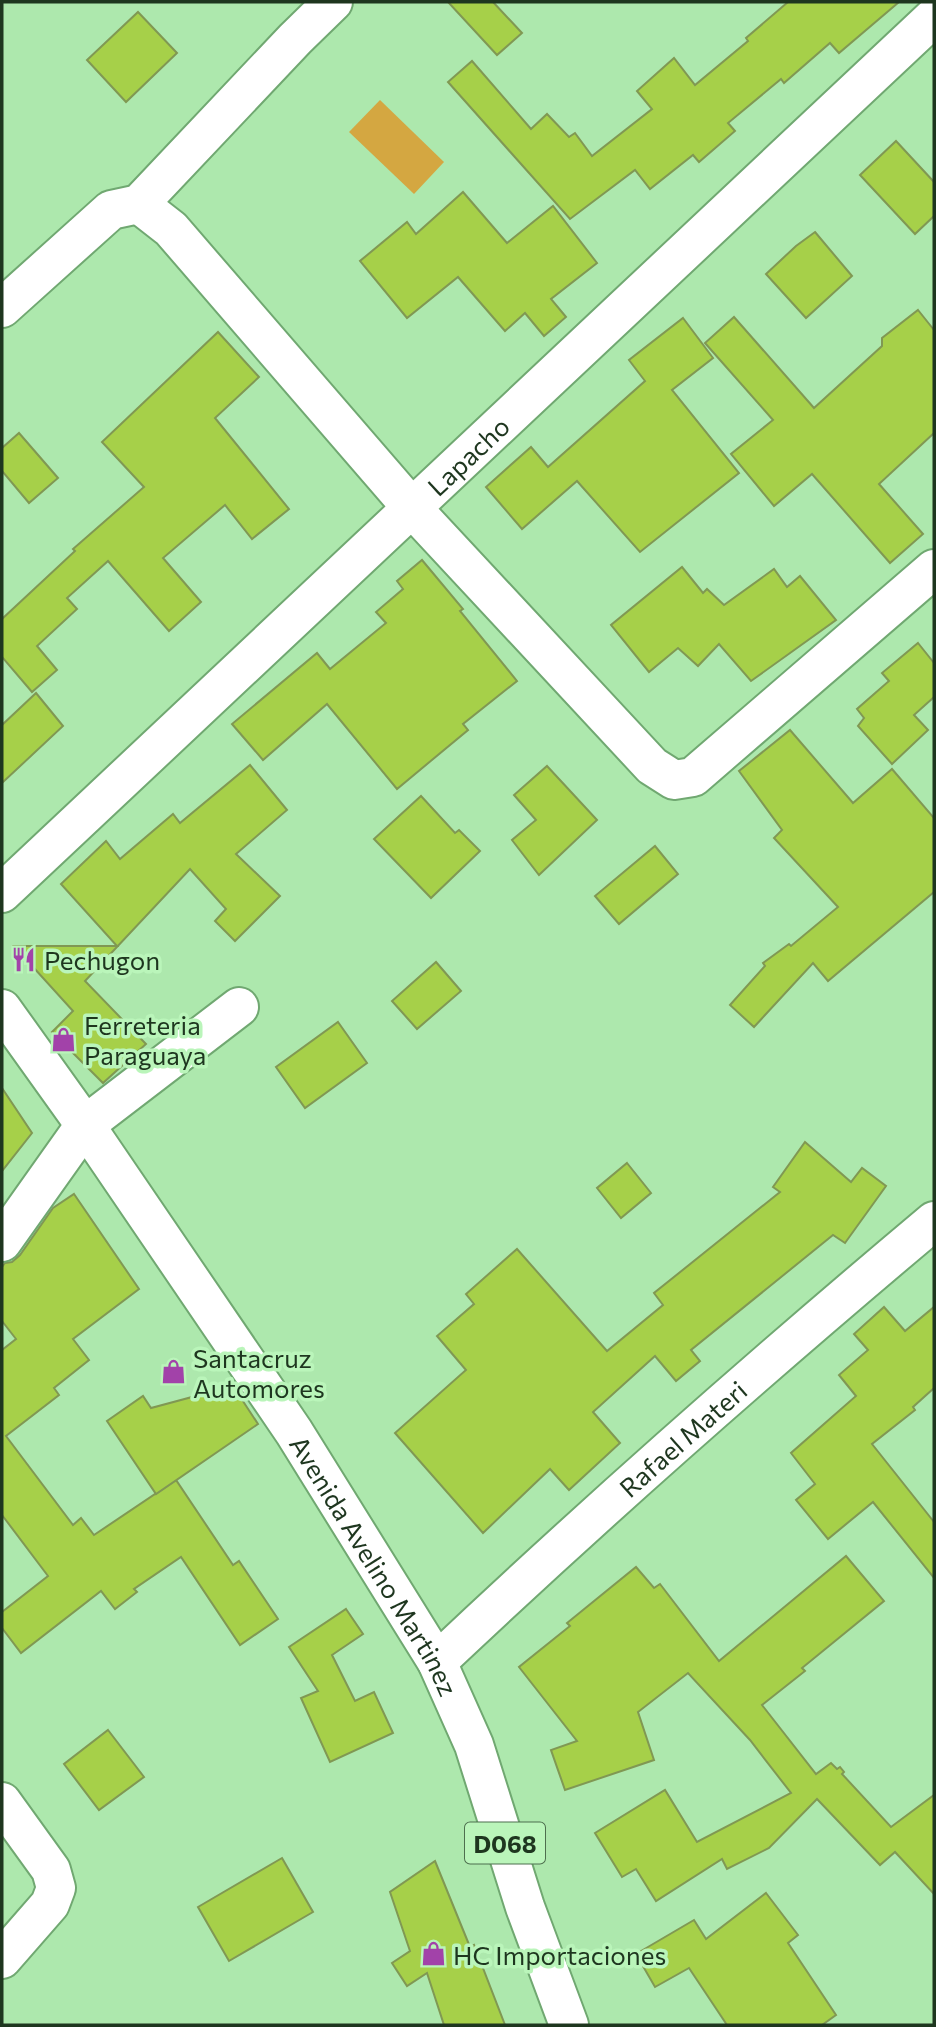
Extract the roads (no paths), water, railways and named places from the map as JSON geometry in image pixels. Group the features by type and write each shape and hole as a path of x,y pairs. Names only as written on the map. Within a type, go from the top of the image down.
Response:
{"street":[{"path":"2,308 111,210 139,204 333,2"},
{"path":"919,2 934,18"},
{"name":"Lapacho","path":"2,893 934,18"},
{"path":"139,204 171,229 412,508 652,766 674,780 693,776 934,569"},
{"path":"2,1242 85,1125 239,1007"},
{"name":"Avenida Avelino Martinez","path":"2,1009 85,1125 294,1432 437,1662 474,1745 526,1907 569,2025"},
{"name":"Rafael Materi","path":"437,1662 513,1590 801,1332 934,1221"},
{"path":"2,1802 51,1870 56,1888 50,1904 2,1959"}],"place":[{"name":"Pechugon","path":"24,959"},
{"name":"Ferreteria Paraguaya","path":"64,1039"},
{"name":"Santacruz Automores","path":"173,1372"},
{"name":"HC Importaciones","path":"433,1954"}]}
